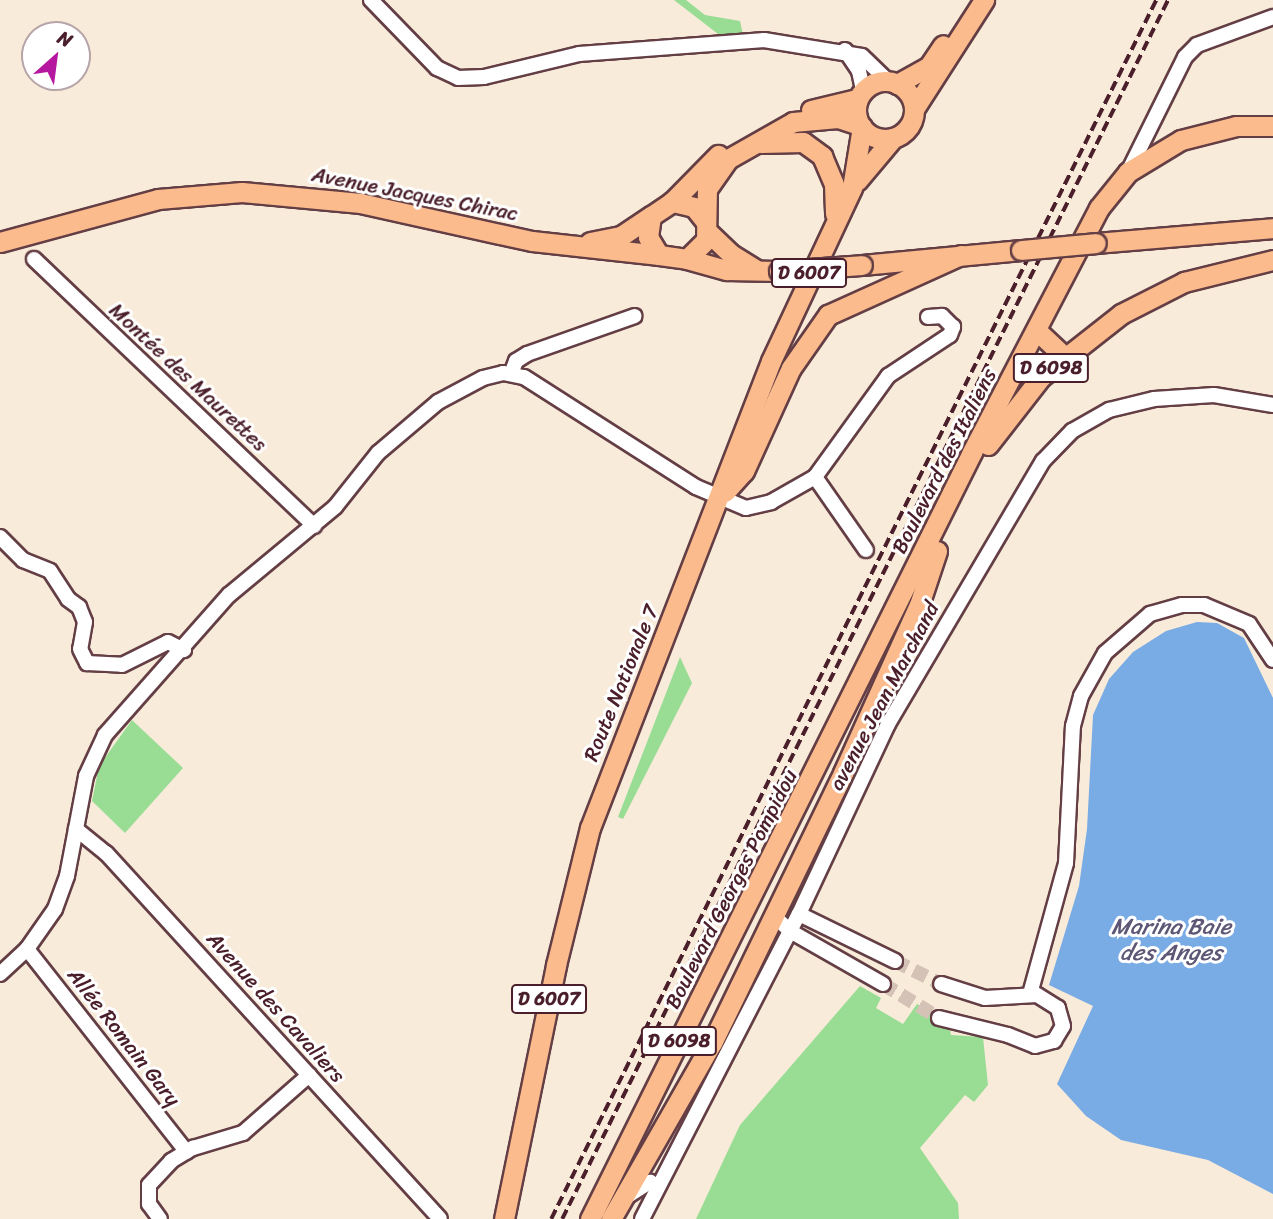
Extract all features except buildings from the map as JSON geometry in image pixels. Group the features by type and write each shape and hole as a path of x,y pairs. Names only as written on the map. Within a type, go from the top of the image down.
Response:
{"main road":[{"path":"971,0 929,66 860,94 777,121 746,136 718,155 672,202 651,216 648,237 659,255 726,270 769,271 1273,228"},
{"path":"687,260 702,248 706,226 707,189 728,159 793,122 815,117 838,118 861,126 876,138 893,138 908,127 914,109 984,0"},
{"path":"893,82 909,94 914,109"},
{"path":"860,94 861,126"},
{"name":"Route Nationale 7","path":"852,188 861,126"},
{"name":"Boulevard des Italiens","path":"917,580 1036,330 1099,208 1128,172 1181,140 1236,126 1273,126"},
{"name":"Route Nationale 7","path":"504,1219 577,870 606,783 771,360 834,221 852,188 893,138"},
{"path":"750,145 786,139 812,147 831,172 836,196 834,221"},
{"name":"Avenue Jacques Chirac","path":"0,242 158,200 242,192 360,203 531,240 659,255"},
{"path":"672,202 694,207 730,254 769,271"},
{"name":"Avenue Jacques Chirac","path":"582,245 621,236 651,216"},
{"name":"Avenue Jacques Chirac","path":"0,254 75,221"},
{"path":"719,497 744,471 791,368 828,315 961,256"},
{"name":"Boulevard des Italiens","path":"917,580 1000,426 1064,356 1152,296 1220,270 1273,260"},
{"path":"1036,330 1064,356"},
{"name":"Boulevard Georges Pompidou","path":"590,1219 917,580"},
{"name":"D 6098","path":"611,1219 712,1043 854,749 919,605 917,580"},
{"path":"770,865 767,889 774,916"}],"street":[{"path":"371,0 437,68 458,78 484,77 579,54 734,40 844,50 862,55 893,82"},
{"path":"1128,172 1185,57 1197,45 1273,17"},
{"path":"844,50 859,71 860,94"},
{"name":"Montée des Maurettes","path":"34,259 314,526"},
{"path":"511,374 516,361 527,354 635,316"},
{"path":"0,974 27,949 45,927 62,892 86,776 100,743 184,650 229,595 286,545 314,526 404,427 483,378 511,374 537,384 696,487 746,508 758,505 815,477 888,376 950,335 953,327 942,316 928,317"},
{"name":"avenue Jean Marchand","path":"642,1219 799,914 888,724 1043,461 1072,431 1109,410 1154,399 1214,395 1273,405"},
{"path":"815,477 866,550"},
{"path":"0,537 23,560 50,570 68,599 79,607 85,622 80,649 87,663 122,665 168,642 184,650"},
{"path":"1030,994 1066,863 1073,726 1081,696 1105,653 1150,614 1182,604 1204,605 1249,625 1273,660"},
{"name":"Avenue des Cavaliers","path":"76,829 106,853 440,1219"},
{"path":"793,875 799,914 895,961"},
{"path":"774,916 790,931 883,984"},
{"name":"Allée Romain Gary","path":"27,949 187,1152"},
{"path":"939,1018 1043,1045 1060,1035 1062,1018 1054,1004 1030,994 985,998 941,984"},
{"path":"160,1219 149,1204 149,1185 171,1161 187,1152 243,1133 309,1074"},
{"path":"622,1201 650,1182 658,1185"}],"green space":[{"path":"674,0 686,0 705,15 740,21 743,35 718,34"},
{"path":"680,657 692,683 623,819 618,817"},
{"path":"132,720 183,768 125,833 92,801 99,766"},
{"path":"860,986 881,998 876,1008 903,1024 917,1004 949,1023 951,1035 983,1037 988,1085 974,1102 965,1095 920,1148 958,1203 959,1219 696,1219 740,1125"}],"water":[{"name":"Marina Baie des Anges","path":"1197,622 1217,623 1244,638 1273,698 1273,1194 1208,1160 1121,1140 1086,1116 1057,1084 1093,1006 1049,985 1079,886 1087,829 1093,715 1109,679 1133,652 1166,631"}],"tunnel":[{"path":"895,961 941,984"},
{"path":"883,984 939,1018"}],"railway":[{"path":"551,1219 1156,0"},
{"path":"562,1219 1168,0"}]}
